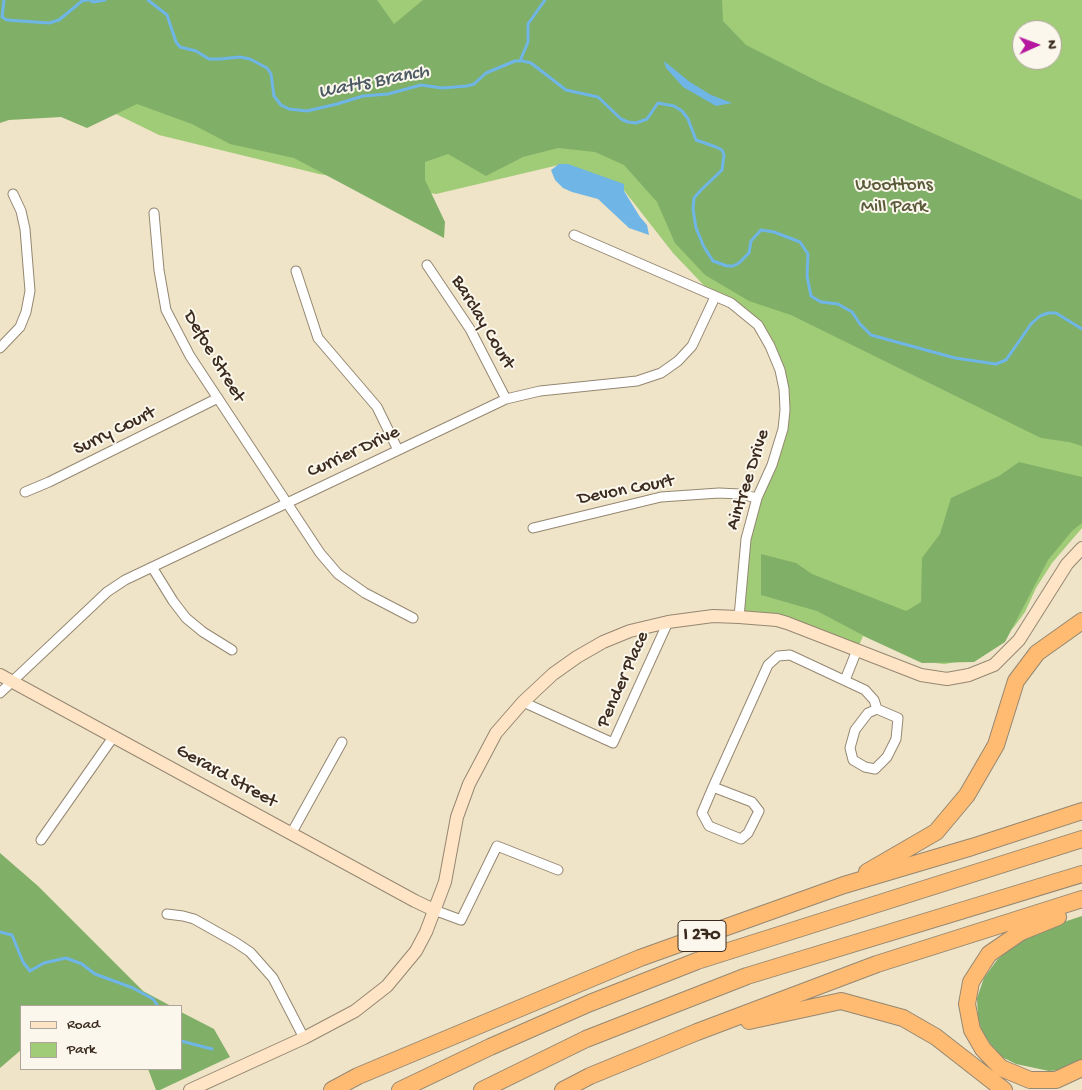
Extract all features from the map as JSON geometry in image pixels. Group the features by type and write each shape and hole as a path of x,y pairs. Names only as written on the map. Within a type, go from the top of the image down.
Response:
{"highway":[{"path":"844,885 936,832 967,795 996,745 1016,681 1036,653 1082,621"},
{"name":"I 270","path":"332,1090 358,1076 640,958 844,885 972,847 1082,811"},
{"name":"I 270","path":"400,1090 590,1003 697,961 1082,839"},
{"path":"482,1090 586,1038 747,976 1082,874"},
{"path":"563,1090 590,1076 697,1032 877,964 1082,899"},
{"path":"1082,906 1021,932 989,954 971,982 967,1004 972,1030 983,1049 1002,1068 1030,1080 1056,1080 1082,1068"},
{"path":"697,1032 841,1001 903,1018 936,1037 1004,1090"},
{"path":"506,1090 586,1038"}],"street":[{"path":"0,348 20,327 26,312 30,291 25,229 21,211 14,194"},
{"name":"Defoe Street","path":"154,212 159,270 166,310 190,356 320,553 338,574 365,593 413,618"},
{"name":"Aintree Drive","path":"574,235 731,303 758,325 770,346 780,370 784,389 785,410 783,430 772,465 757,498 746,539 739,617"},
{"name":"Barclay Court","path":"427,265 470,329 506,398"},
{"path":"296,271 318,338 377,407 398,450"},
{"name":"Currier Drive","path":"0,693 107,592 125,580 506,398 540,391 637,381 661,373 678,361 692,346 715,297"},
{"name":"Surry Court","path":"26,492 218,398"},
{"name":"Devon Court","path":"533,528 661,497 719,493 740,494 757,498"},
{"path":"190,1090 304,1038 356,1011 387,986 416,951 426,932 445,882 456,817 469,784 496,733 523,702 553,674 577,657 603,642 630,631 668,622 713,616 739,617 777,620 787,623 921,676 947,679 969,675 994,665 1019,640 1067,564 1082,548"},
{"path":"152,567 186,618 203,632 232,650"},
{"name":"Pender Place","path":"523,702 613,743 668,622"},
{"path":"845,680 857,650"},
{"path":"713,787 752,802 759,811 748,833 741,839 708,826 702,813 713,787 768,665 778,656 790,655 865,690 874,700 877,709 898,718 896,739 887,757 876,769 865,768 853,760 850,748 856,730 868,713 877,709"},
{"name":"Gerard Street","path":"0,674 291,834 434,910"},
{"path":"41,840 114,736"},
{"path":"291,834 342,742"},
{"path":"434,910 461,920 497,846 558,870"},
{"path":"168,914 194,919 250,952 273,978 304,1038"}],"green space":[{"name":"Woottons Mill Park","path":"0,0 1082,0 1082,528 1052,563 1036,588 1025,612 1014,627 1003,638 964,661 944,664 926,662 863,636 857,650 787,623 739,617 746,539 779,448 784,389 758,325 715,297 673,253 619,184 563,164 436,194 319,174 159,135 73,93"},
{"name":"Woottons Mill Park","path":"0,0 377,0 394,24 423,0 722,0 723,21 746,45 823,84 1082,200 1082,446 1041,438 791,315 749,301 705,275 675,243 657,202 624,165 595,152 558,148 523,157 486,176 448,154 425,162 425,180 445,222 444,238 294,158 230,144 192,124 137,104 87,128 61,117 9,120 0,123"},
{"path":"1019,462 1082,477 1082,523 1072,531 1048,560 1005,642 974,662 922,663 870,639 817,611 761,595 761,554 796,563 812,574 906,611 921,602 922,558 940,534 951,498 999,476"},
{"path":"0,853 38,886 143,991 169,1005 20,1005 20,1051 0,1068"},
{"path":"1082,916 1082,1061 1061,1070 1049,1071 1016,1064 1002,1057 982,1032 978,1018 977,998 984,978 997,960 1015,944 1033,932"},
{"path":"182,1013 214,1029 230,1057 160,1090 156,1090 148,1070 182,1070"}],"water":[{"path":"664,61 690,82 711,95 732,103 716,106 683,87 666,68"},
{"path":"559,164 568,164 624,184 624,191 647,225 649,235 629,228 598,199 563,188 555,180 551,170"}],"waterway":[{"name":"Watts Branch","path":"4,0 2,17 7,20 49,23 59,20 82,1 87,0"},
{"name":"Watts Branch","path":"89,0 93,2 105,0"},
{"name":"Watts Branch","path":"148,0 167,15 176,42 180,47 196,51 209,59 240,57 250,59 267,68 271,74 274,96 281,105 289,109 307,111 363,96 388,94 421,85 442,88 467,86 474,84 486,73 515,61 531,63 566,90 598,97 621,119 628,122 636,123 647,119 658,103 674,106 682,111 688,119 696,140 722,150 724,155 722,170 694,198 693,209 696,228 704,247 713,261 727,266 739,263 749,253 751,241 761,230 774,232 800,242 808,254 807,276 811,296 821,302 838,304 852,312 871,335 955,358 996,364 1006,360 1031,324 1040,316 1056,313 1082,329"},
{"path":"520,61 528,42 528,24 545,0"},
{"path":"0,932 12,935 23,962 30,971 44,963 66,958 82,964 95,974 133,988 153,999 157,1005"},
{"path":"182,1041 212,1049"}]}
